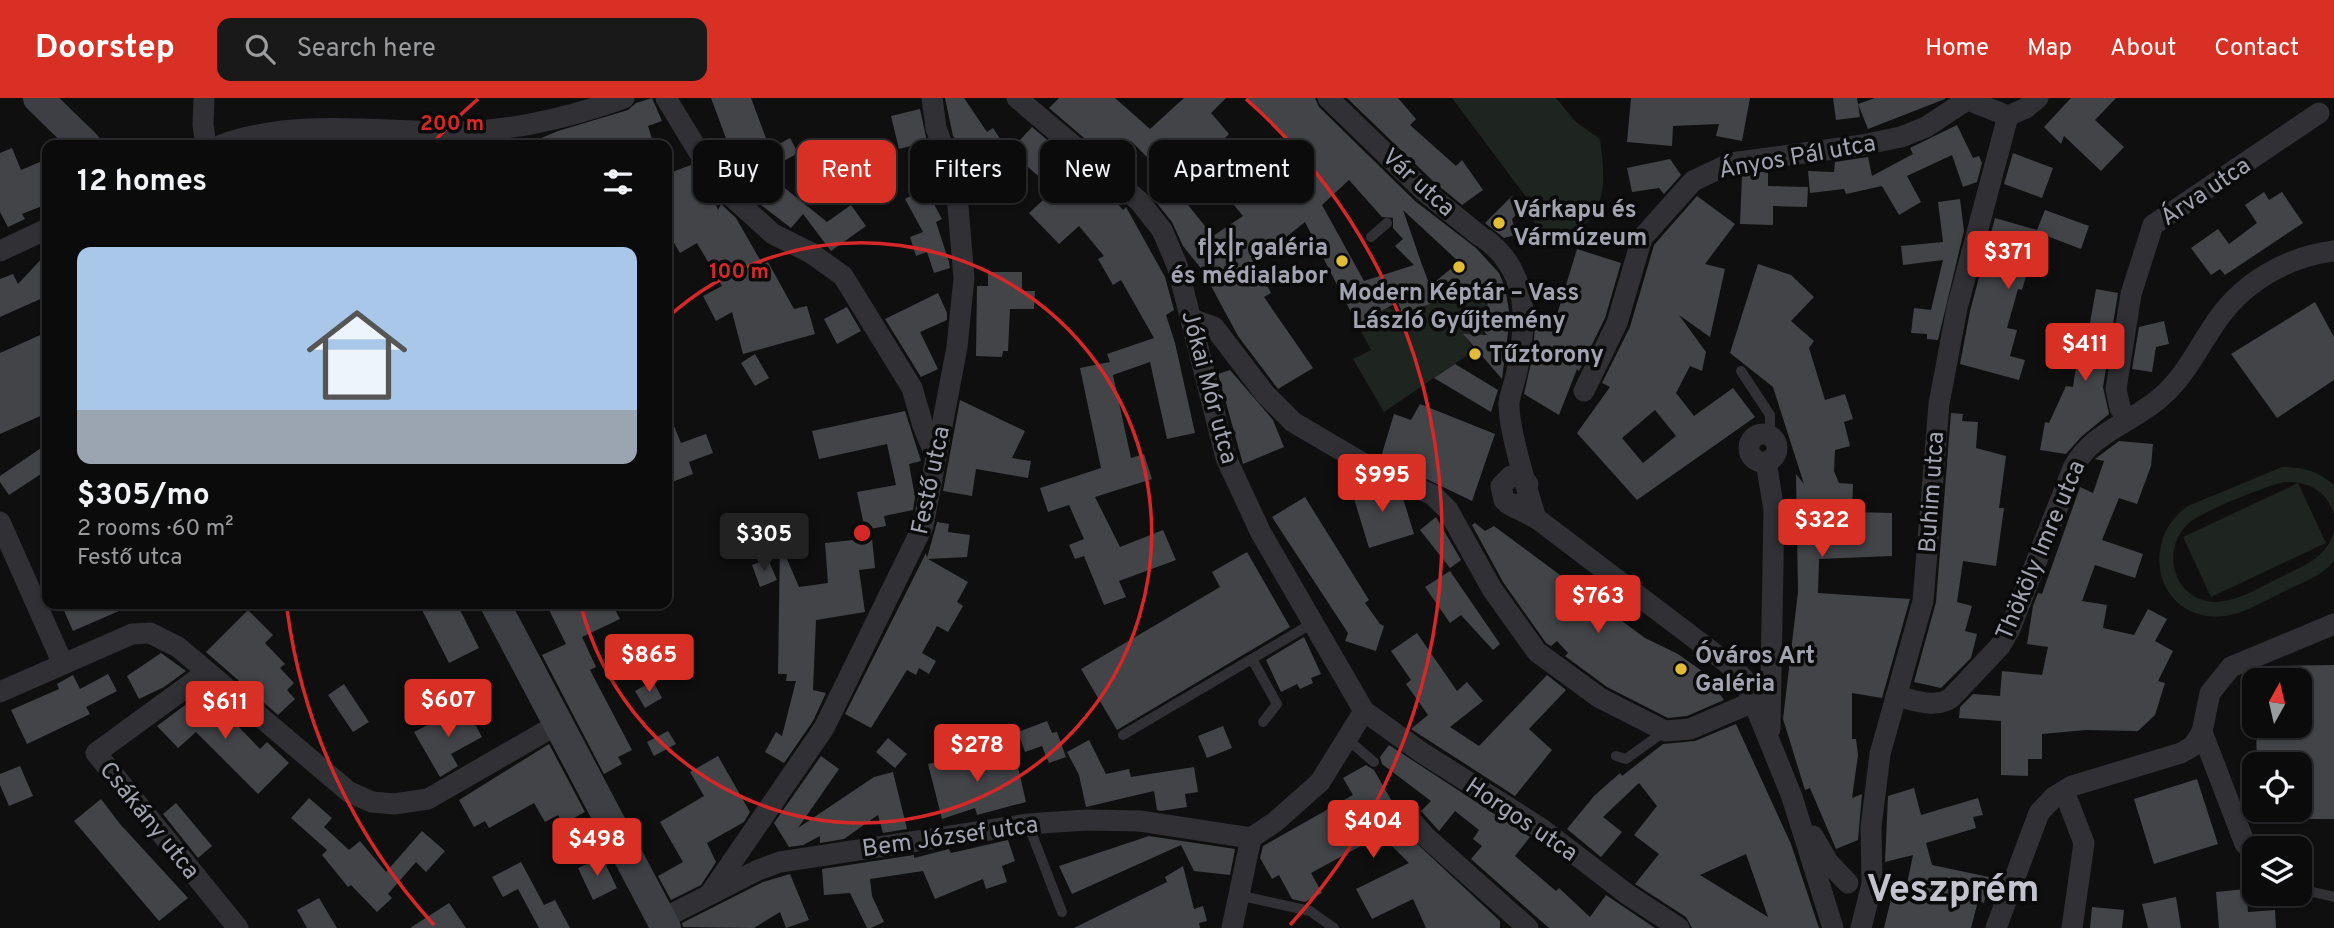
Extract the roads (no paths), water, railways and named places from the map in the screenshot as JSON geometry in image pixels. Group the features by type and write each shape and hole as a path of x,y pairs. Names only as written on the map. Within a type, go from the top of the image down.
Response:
{"main road":[{"path":"38,98 81,140"},
{"path":"498,609 664,924"}],"street":[{"path":"205,98 203,125 205,140"},
{"path":"242,140 279,131 426,138 492,130 579,113 624,98"},
{"path":"666,98 714,177 730,195 773,234 820,258 843,276 912,388 936,457"},
{"name":"Festő utca","path":"710,894 824,728 919,540 957,347 964,278 956,183 936,128 932,98"},
{"name":"Jókai Mór utca","path":"1017,98 1139,201 1162,230 1177,265 1226,458 1237,486 1311,624 1364,711"},
{"name":"Vár utca","path":"1328,98 1420,194 1482,237 1507,260 1524,299 1521,349 1509,401 1510,423 1536,518"},
{"path":"1965,99 2008,116 2026,108 2038,98"},
{"name":"Ányos Pál utca","path":"1584,391 1618,323 1642,238 1693,181 1709,171 1731,163 1901,137 1926,127 1965,99"},
{"name":"Árva utca","path":"2122,424 2116,389 2131,294 2153,225 2319,113"},
{"name":"Buhim utca","path":"1861,928 1873,869 1871,827 1874,783 1923,601 1932,460 1954,321 2008,116"},
{"path":"0,251 42,231"},
{"path":"2122,424 2161,398 2183,373 2227,307 2275,268 2307,255 2334,251"},
{"path":"1192,319 1214,327 1265,394 1293,422 1366,465 1433,495 1448,510 1492,589 1537,652 1600,698 1665,730 1690,729 1753,702"},
{"name":"Thököly Imre utca","path":"1896,696 1943,704 2000,646 2010,629 2079,456 2086,447 2122,424"},
{"path":"1770,435 1755,435 1749,443 1752,457 1766,462 1774,510 1769,682 1772,745"},
{"path":"1528,488 1516,476 1507,478 1500,491 1508,503 1536,518 1727,663 1744,679 1792,797 1833,928"},
{"path":"0,522 63,664"},
{"path":"1996,928 2039,813 2064,791 2181,753 2193,746 2203,732 2210,693 2231,667 2334,624"},
{"path":"0,692 132,634 150,632 167,639 349,792 372,802 410,804 428,799 558,724"},
{"name":"Csákány utca","path":"207,672 96,753 230,924"},
{"path":"1232,928 1251,838 1275,822 1320,782 1364,711"},
{"name":"Horgos utca","path":"1364,711 1421,752 1542,830 1627,894 1679,928"},
{"path":"2203,732 2242,836"},
{"path":"2064,791 2084,843 2072,928"},
{"path":"1792,797 1828,862 1848,883 1859,888 1867,904"},
{"path":"1409,818 1524,927"},
{"name":"Bem József utca","path":"664,924 710,894 758,870 793,859 1028,824 1140,821 1251,838"},
{"path":"1825,904 1832,889 1848,883"}],"lane":[{"path":"1371,237 1387,223"},
{"path":"1741,372 1770,415 1770,435"},
{"path":"1123,735 1311,624"},
{"path":"1252,659 1277,704 1263,722"},
{"path":"1616,755 1626,760 1665,730"},
{"path":"1347,739 1374,762"},
{"path":"1028,824 1062,912"},
{"path":"2312,892 2334,897"},
{"path":"1238,895 1310,911 1334,928"}],"place":[{"name":"Várkapu és Vármúzeum","path":"1499,223"},
{"name":"f|x|r galéria és médialabor","path":"1342,261"},
{"name":"Modern Képtár – Vass László Gyűjtemény","path":"1459,267"},
{"name":"Tűztorony","path":"1475,354"},
{"name":"Óváros Art Galéria","path":"1681,669"}],"district":[{"name":"Veszprém","path":"1953,888"}]}
